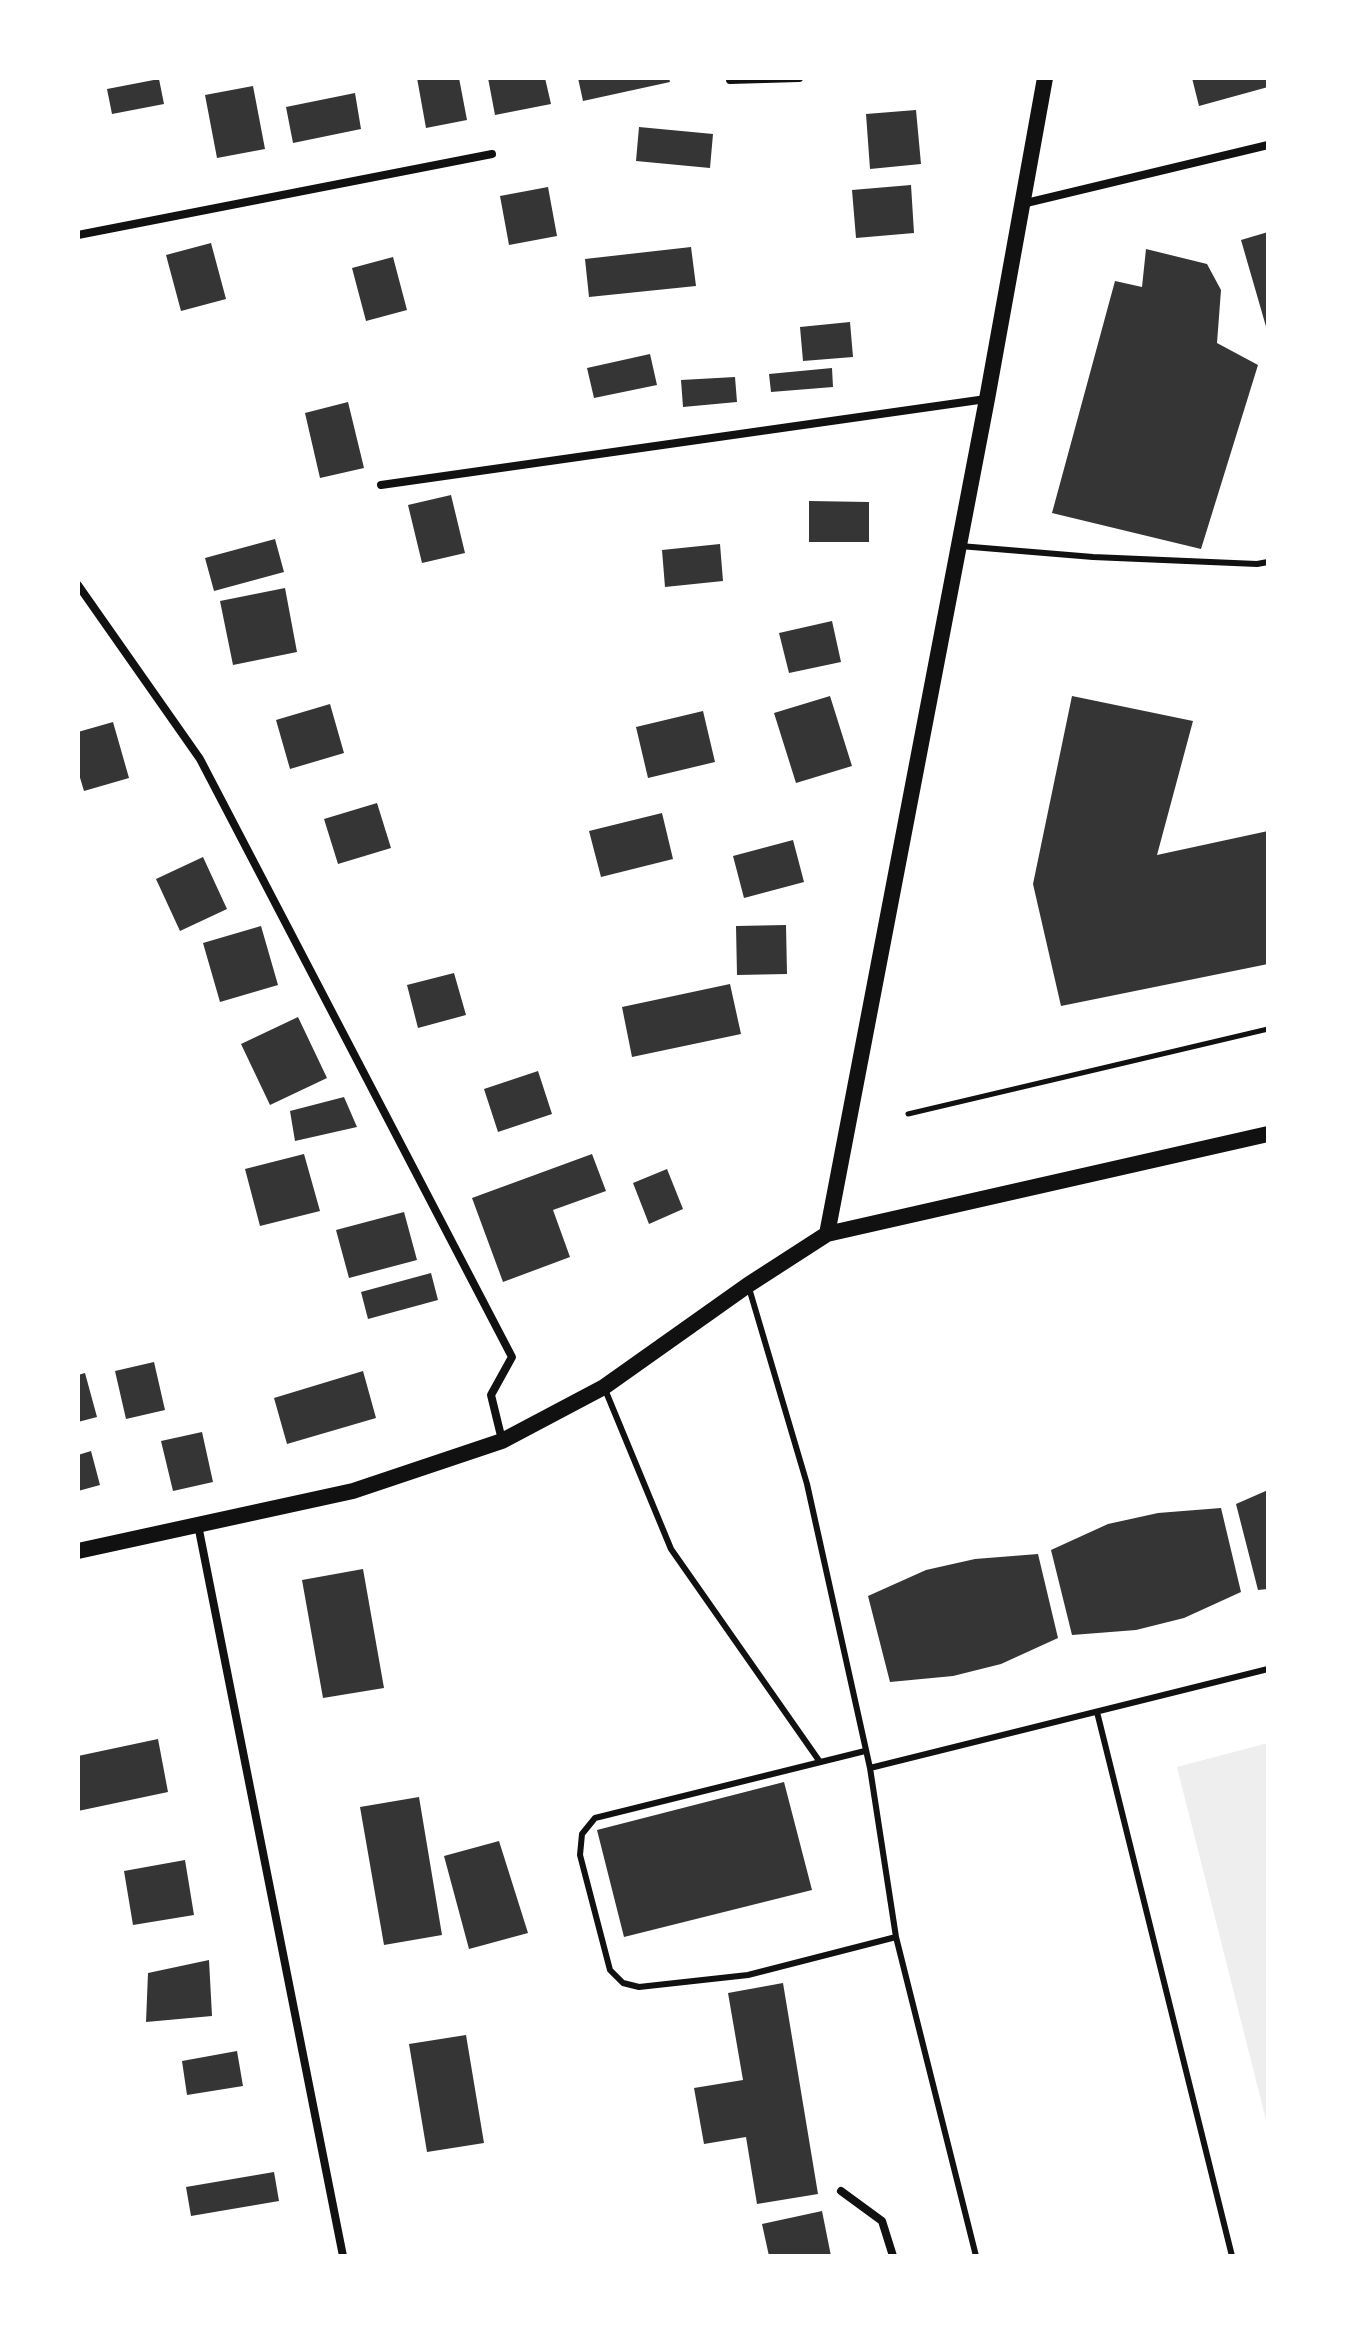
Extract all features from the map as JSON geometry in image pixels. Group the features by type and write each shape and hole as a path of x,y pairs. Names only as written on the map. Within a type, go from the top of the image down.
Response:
{"main road":[{"path":"827,1234 987,399 1045,78"},
{"path":"78,1551 353,1491 502,1441 604,1387 748,1285 827,1234 1268,1134"}],"street":[{"path":"730,80 799,78"},
{"path":"1021,204 1268,145"},
{"path":"78,235 492,154"},
{"path":"381,485 987,399"},
{"path":"78,585 200,759 512,1357 491,1395 502,1441"},
{"path":"198,1524 343,2256"},
{"path":"841,2191 882,2221 893,2256"}],"lane":[{"path":"959,546 1093,557 1268,562"},
{"path":"748,1285 807,1484 870,1768 896,1937 976,2256"},
{"path":"604,1387 671,1549 820,1762"},
{"path":"870,1768 1268,1669"},
{"path":"1097,1712 1232,2256"},
{"path":"865,1751 595,1818 582,1834 580,1855 610,1970 623,1983 639,1987 748,1975 896,1937"}],"path":[{"path":"908,1114 1268,1029"}],"shaded area":[{"path":"1268,1743 1268,2128 1177,1767"}],"building":[{"path":"417,78 459,78 467,120 426,128"},
{"path":"488,78 545,78 551,104 495,115"},
{"path":"578,78 669,78 670,82 583,101"},
{"path":"1192,78 1268,78 1268,87 1199,106"},
{"path":"159,79 164,104 112,114 107,89"},
{"path":"253,86 265,149 217,158 205,95"},
{"path":"355,93 361,129 293,143 286,107"},
{"path":"916,110 921,164 870,169 866,114"},
{"path":"639,127 713,134 710,168 636,161"},
{"path":"911,185 914,233 856,238 852,190"},
{"path":"548,187 557,236 509,245 500,196"},
{"path":"1268,232 1268,330 1267,330 1241,240"},
{"path":"211,243 226,299 181,311 166,255"},
{"path":"691,247 696,286 589,297 585,259"},
{"path":"1146,249 1207,264 1221,290 1217,343 1258,365 1201,549 1052,513 1115,281 1142,287"},
{"path":"393,257 407,310 366,321 352,268"},
{"path":"850,322 853,357 803,361 800,327"},
{"path":"650,354 657,385 594,398 587,368"},
{"path":"832,368 833,387 771,392 769,374"},
{"path":"735,377 737,402 683,407 681,380"},
{"path":"348,402 364,468 320,478 305,413"},
{"path":"451,495 465,553 422,563 408,505"},
{"path":"809,501 869,502 869,542 809,542"},
{"path":"275,539 284,572 214,591 205,558"},
{"path":"720,544 723,581 665,587 662,550"},
{"path":"285,588 297,652 233,665 220,601"},
{"path":"832,621 841,662 789,673 779,633"},
{"path":"830,696 852,766 796,783 774,713"},
{"path":"1072,696 1193,721 1157,855 1268,831 1268,964 1061,1006 1033,884"},
{"path":"330,704 344,753 290,769 276,720"},
{"path":"703,711 715,762 648,778 636,727"},
{"path":"113,722 129,778 84,791 78,771 78,732"},
{"path":"377,803 391,848 338,864 324,819"},
{"path":"662,813 673,859 601,877 589,831"},
{"path":"793,840 804,882 744,898 733,856"},
{"path":"203,857 227,909 180,931 156,879"},
{"path":"786,925 787,974 737,975 736,926"},
{"path":"261,926 278,985 220,1002 203,943"},
{"path":"454,973 466,1015 418,1028 407,985"},
{"path":"730,984 741,1034 632,1057 622,1007"},
{"path":"298,1017 327,1078 270,1105 241,1044"},
{"path":"538,1071 552,1114 498,1132 484,1089"},
{"path":"344,1097 357,1127 295,1141 290,1111"},
{"path":"304,1154 320,1211 260,1226 245,1169"},
{"path":"592,1154 606,1191 553,1210 570,1257 503,1282 472,1198"},
{"path":"667,1169 683,1209 649,1224 633,1183"},
{"path":"404,1212 417,1260 349,1278 336,1230"},
{"path":"431,1273 438,1300 368,1319 361,1292"},
{"path":"154,1362 165,1410 126,1419 115,1371"},
{"path":"363,1371 376,1418 287,1444 274,1398"},
{"path":"85,1373 97,1417 78,1422 78,1375"},
{"path":"202,1432 213,1482 173,1491 161,1441"},
{"path":"91,1451 100,1485 78,1491 78,1455"},
{"path":"1268,1490 1268,1589 1258,1590 1236,1504"},
{"path":"1221,1508 1241,1592 1184,1618 1136,1630 1072,1635 1051,1550 1108,1524 1158,1513"},
{"path":"1038,1554 1058,1638 1001,1664 953,1676 890,1682 868,1596 926,1570 975,1559"},
{"path":"363,1569 384,1688 323,1698 302,1580"},
{"path":"158,1739 168,1792 78,1811 78,1756"},
{"path":"784,1782 812,1890 624,1937 597,1830"},
{"path":"419,1797 442,1935 384,1945 360,1807"},
{"path":"499,1841 528,1933 469,1949 444,1856"},
{"path":"185,1860 194,1915 133,1925 124,1871"},
{"path":"209,1960 212,2016 146,2022 148,1973"},
{"path":"783,1983 818,2194 757,2204 746,2137 704,2144 694,2088 743,2080 728,1993"},
{"path":"466,2035 484,2143 427,2152 409,2044"},
{"path":"237,2051 243,2086 187,2095 182,2061"},
{"path":"274,2172 279,2201 191,2216 186,2187"},
{"path":"822,2211 831,2256 769,2256 762,2224"}]}
